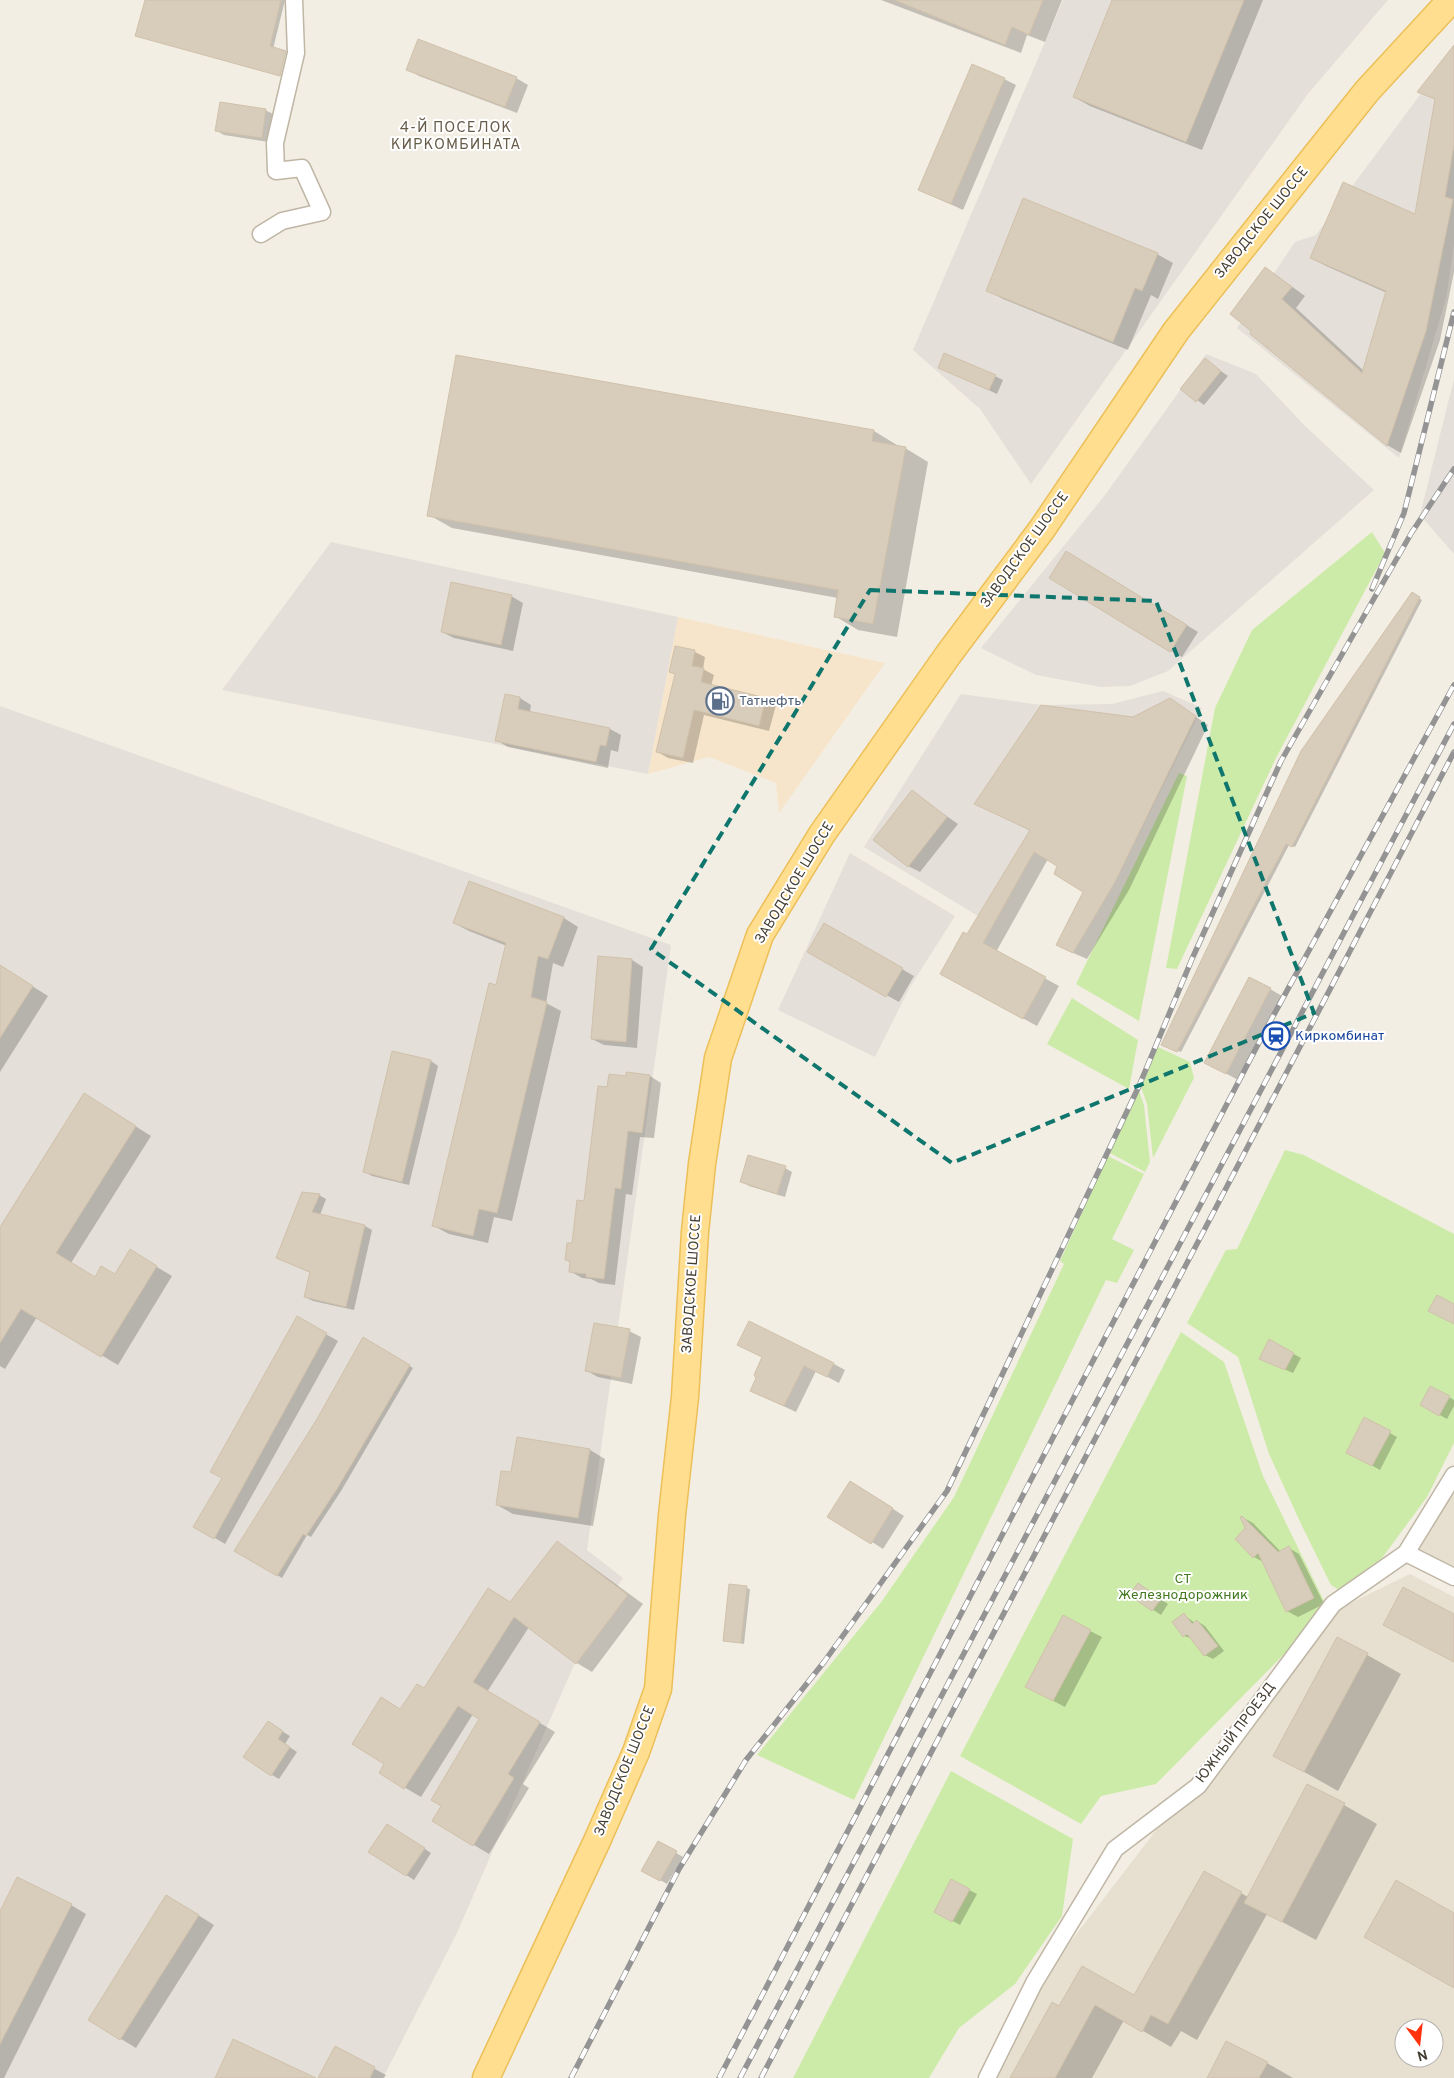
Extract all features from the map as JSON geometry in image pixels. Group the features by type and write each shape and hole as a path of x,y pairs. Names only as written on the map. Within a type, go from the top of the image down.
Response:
{"main road":[{"name":"ЗАВОДСКОЕ ШОССЕ","path":"486,2078 597,1841 636,1752 658,1689 672,1515 685,1396 695,1232 702,1164 718,1058 760,935 822,834 948,655 1047,521 1176,331 1367,92 1451,0"}],"street":[{"path":"261,234 282,222 322,212 302,168 276,171 275,143 296,53 294,0"},
{"name":"ЮЖНЫЙ ПРОЕЗД","path":"987,2078 1034,1983 1115,1849 1198,1786 1333,1604 1406,1552 1454,1475"},
{"path":"1406,1552 1454,1577"}],"highlighted area":[{"path":"870,590 1156,601 1314,1013 952,1163 651,949"}],"shaded area":[{"path":"1063,0 1388,0 1307,95 1031,484 980,409 913,350"},
{"path":"1454,49 1454,244 1446,298 1399,458 1237,328 1295,242 1316,235"},
{"path":"1206,354 1256,374 1305,426 1374,490 1168,671 1130,686 1101,687 1036,675 981,648 1105,495"},
{"path":"1454,379 1454,554 1420,515"},
{"path":"331,542 678,617 648,774 222,690"},
{"path":"678,617 885,663 779,813 776,783 709,757 648,774"},
{"path":"1163,691 1202,708 1115,882 1030,831 978,916 864,847 961,694 1041,705 1112,704"},
{"path":"0,706 671,945 587,1550 623,1578 591,1626 456,1935 383,2078 0,2078"},
{"path":"850,853 955,916 910,987 875,1057 778,1010"},
{"path":"1454,1483 1454,1571 1412,1551"},
{"path":"1410,1574 1454,1597 1454,2078 997,2078 1045,1975 1318,1619"}],"green space":[{"path":"1372,532 1385,553 1276,758 1177,969 1166,968 1215,708 1252,630"},
{"path":"1179,773 1187,776 1139,1021 1076,984"},
{"path":"1072,998 1138,1040 1129,1089 1047,1044"},
{"path":"1158,1047 1190,1062 1194,1078 1153,1158 1147,1104 1141,1087"},
{"path":"1139,1091 1144,1105 1150,1162 1145,1172 1110,1153"},
{"path":"1285,1150 1304,1155 1454,1234 1454,1443 1427,1497 1382,1558 1339,1590 1331,1585 1269,1454 1238,1357 1187,1323 1226,1250 1237,1249"},
{"path":"1108,1156 1144,1174 1112,1239 1134,1250 1117,1283 1106,1280 854,1800 757,1755 882,1601 954,1497 1064,1264 1060,1261"},
{"name":"СТ Железнодорожник","path":"1181,1332 1224,1362 1263,1476 1324,1601 1301,1637 1156,1784 1101,1796 1081,1824 960,1756"},
{"path":"951,1771 1073,1839 1062,1916 1015,1984 959,2028 929,2078 793,2078"}],"building":[{"path":"145,0 281,0 270,46 286,51 280,76 135,36"},
{"path":"894,0 1043,0 1029,35 1012,27 1005,45"},
{"path":"1112,0 1244,0 1186,142 1073,97"},
{"path":"418,39 517,77 505,107 406,70"},
{"path":"1454,45 1454,145 1445,197 1453,199 1426,331 1387,446 1250,334 1251,331 1230,314 1265,267 1292,287 1282,299 1362,373 1386,291 1310,258 1343,182 1415,214 1435,99 1417,92"},
{"path":"972,64 1005,78 951,204 918,190"},
{"path":"220,102 266,109 262,138 215,131"},
{"path":"1023,198 1158,253 1142,291 1135,288 1113,342 986,291"},
{"path":"944,353 996,375 989,390 938,368"},
{"path":"456,355 874,430 872,441 906,447 873,624 834,617 838,590 427,516"},
{"path":"1205,358 1221,371 1196,402 1180,389"},
{"path":"1066,551 1187,625 1170,652 1049,578"},
{"path":"451,582 512,595 501,645 441,632"},
{"path":"1412,592 1420,597 1292,847 1286,844 1177,1052 1161,1045 1301,751"},
{"path":"675,646 695,650 692,666 704,668 701,682 766,698 759,726 694,710 683,758 656,752 675,674 669,672"},
{"path":"505,694 520,697 518,709 610,728 606,746 600,745 596,762 495,741"},
{"path":"1170,698 1196,716 1115,882 1073,953 1056,945 1083,892 1054,874 1057,866 1034,852 983,943 1046,977 1023,1019 940,974 963,932 967,934 1030,830 974,804 1041,705 1133,717"},
{"path":"912,790 947,817 908,867 873,840"},
{"path":"469,881 564,917 548,959 538,956 531,997 547,1002 497,1213 479,1209 473,1236 432,1226 489,983 496,985 506,943 453,923"},
{"path":"824,923 903,968 886,997 807,952"},
{"path":"598,956 632,959 626,1042 591,1039"},
{"path":"0,965 33,986 0,1038"},
{"path":"1249,977 1271,988 1226,1074 1204,1063"},
{"path":"392,1051 431,1060 402,1182 363,1172"},
{"path":"626,1072 650,1075 642,1133 628,1131 621,1189 615,1188 604,1279 586,1277 586,1274 569,1272 570,1261 565,1260 567,1243 572,1243 577,1200 584,1201 598,1086 607,1087 609,1074 626,1076"},
{"path":"84,1093 136,1126 56,1253 95,1277 101,1266 115,1274 130,1249 157,1266 101,1357 21,1309 0,1343 0,1227"},
{"path":"748,1155 786,1166 777,1194 740,1182"},
{"path":"302,1192 320,1194 312,1212 365,1225 346,1307 304,1297 310,1272 276,1258"},
{"path":"1437,1295 1454,1304 1454,1324 1428,1311"},
{"path":"297,1316 327,1333 214,1539 193,1527 222,1478 210,1472"},
{"path":"749,1321 834,1363 827,1377 804,1366 784,1406 750,1391 756,1378 754,1375 762,1357 737,1345"},
{"path":"594,1323 630,1329 621,1378 585,1371"},
{"path":"363,1337 410,1365 337,1489 306,1536 303,1534 277,1576 234,1551 317,1419"},
{"path":"1269,1339 1294,1353 1285,1370 1259,1359"},
{"path":"1430,1386 1450,1396 1439,1416 1420,1405"},
{"path":"1364,1417 1391,1431 1372,1466 1346,1453"},
{"path":"517,1437 590,1449 578,1518 496,1505 501,1471 511,1472"},
{"path":"850,1481 893,1508 871,1544 827,1517"},
{"path":"1242,1516 1278,1552 1289,1546 1314,1598 1286,1612 1258,1553 1253,1558 1235,1539 1245,1528 1240,1517"},
{"path":"557,1541 628,1595 576,1664 514,1617 473,1682 540,1722 508,1774 514,1778 473,1846 432,1821 441,1806 431,1800 479,1719 458,1706 404,1789 379,1773 384,1764 352,1744 381,1697 400,1709 417,1684 424,1688 488,1588 510,1602"},
{"path":"1138,1583 1161,1599 1152,1611 1129,1595"},
{"path":"729,1584 747,1586 741,1643 723,1641"},
{"path":"1403,1587 1454,1614 1454,1662 1383,1625"},
{"path":"1184,1613 1192,1624 1197,1620 1218,1646 1204,1656 1187,1634 1183,1637 1172,1622"},
{"path":"1063,1615 1091,1630 1053,1701 1025,1687"},
{"path":"1337,1637 1368,1653 1304,1772 1273,1756"},
{"path":"268,1721 283,1731 278,1739 290,1747 271,1776 243,1757"},
{"path":"1307,1784 1345,1803 1282,1922 1244,1903"},
{"path":"387,1824 425,1848 406,1876 368,1852"},
{"path":"658,1841 677,1851 660,1881 641,1871"},
{"path":"1204,1871 1242,1892 1168,2024 1151,2015 1142,2032 1095,2005 1055,2078 1010,2078 1052,2002 1059,2006 1082,1966 1134,1995"},
{"path":"17,1877 72,1904 0,2044 0,1911"},
{"path":"951,1879 970,1889 952,1922 934,1912"},
{"path":"1396,1880 1454,1913 1454,1988 1364,1937"},
{"path":"166,1895 199,1915 120,2040 88,2020"},
{"path":"233,2039 316,2078 215,2078"},
{"path":"1226,2041 1268,2062 1259,2078 1207,2078"},
{"path":"335,2046 375,2067 370,2078 318,2078"}],"railway":[{"path":"1372,589 1404,513 1454,312"},
{"path":"571,2078 679,1869 746,1760 824,1662 947,1491 1139,1086 1192,959 1281,761 1412,532 1454,469"},
{"path":"719,2078 1265,1031 1454,685"},
{"path":"740,2078 1454,724"},
{"path":"761,2078 1454,752"}],"place":[{"name":"Татнефть","path":"720,701"},
{"name":"Киркомбинат","path":"1276,1036"}],"district":[{"name":"4-Й ПОСЕЛОК КИРКОМБИНАТА","path":"456,136"}]}
